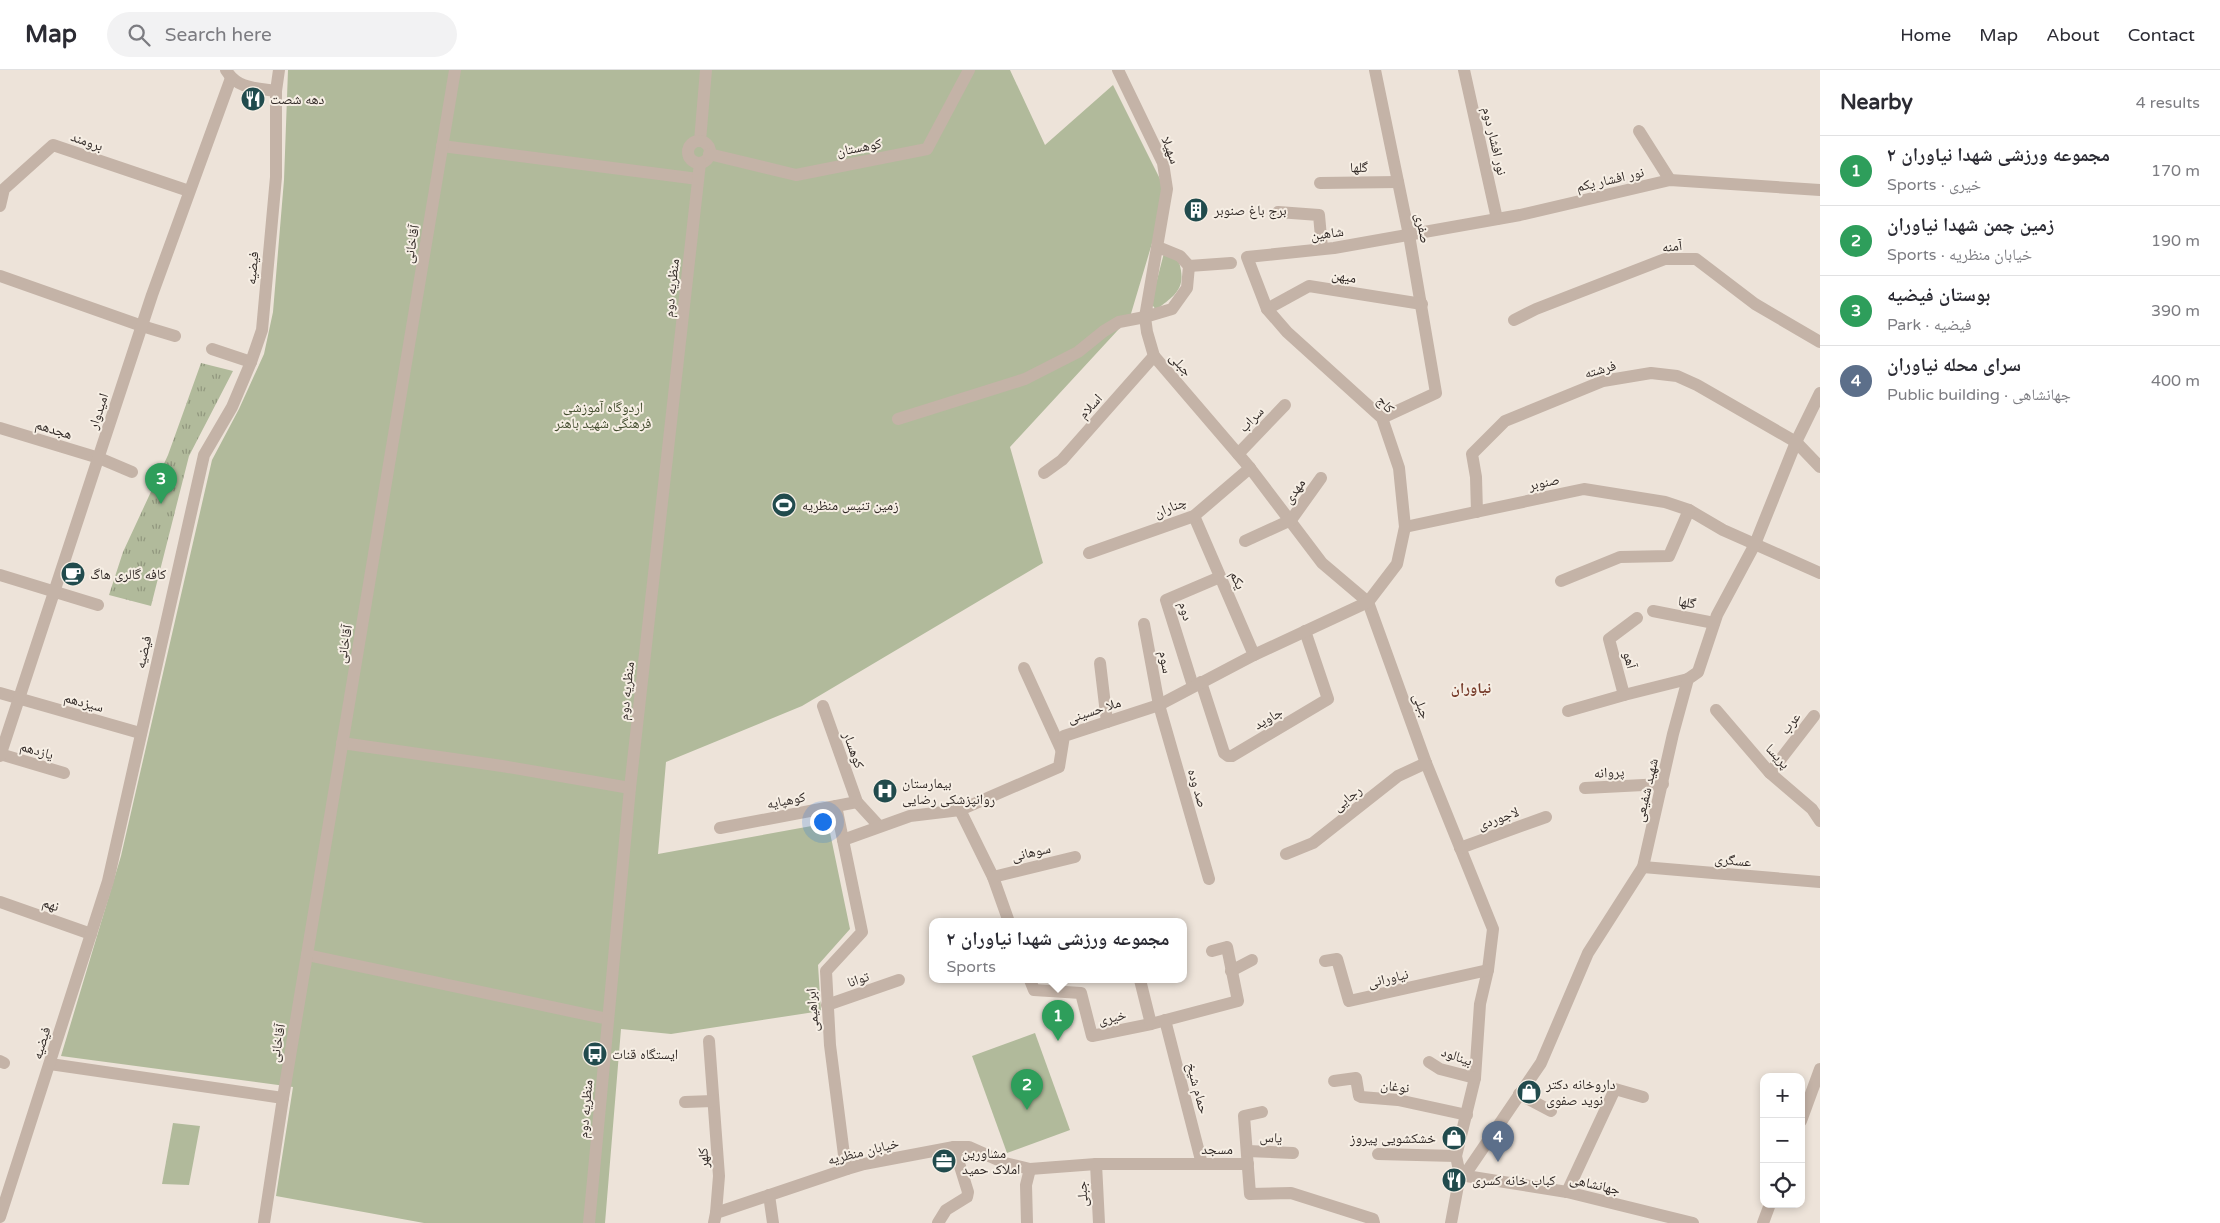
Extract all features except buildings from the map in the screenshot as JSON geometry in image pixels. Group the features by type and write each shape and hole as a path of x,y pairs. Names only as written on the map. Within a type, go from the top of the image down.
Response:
{"street":[{"path":"272,70 272,90"},
{"path":"272,90 279,70"},
{"name":"آقاخانی","path":"264,1223 282,1098 455,70"},
{"path":"700,141 706,70"},
{"name":"کوهستان","path":"704,158 796,175 927,149 969,70"},
{"name":"سهیلا","path":"1118,70 1163,163 1167,189 1148,294 1146,317"},
{"name":"صفری","path":"1375,70 1409,235 1436,393 1382,418"},
{"name":"نور افشار دوم","path":"1464,70 1497,219"},
{"path":"229,74 242,86 272,90"},
{"name":"امیدوار","path":"0,755 142,326 229,74"},
{"name":"فیضیه","path":"0,1217 108,881 204,455 232,407 262,330 275,186 272,90"},
{"path":"1639,131 1670,180"},
{"path":"704,142 709,149 704,158 691,160 688,153 692,143 704,142"},
{"name":"برومند","path":"0,206 2,190 53,145 189,192"},
{"path":"442,146 698,179"},
{"name":"منظریه دوم","path":"589,1223 630,788 698,179 704,158"},
{"name":"نور افشار یکم","path":"1409,235 1497,219 1670,180 1820,190"},
{"name":"گلها","path":"1320,182 1398,182"},
{"path":"1278,212 1319,215 1322,248"},
{"name":"شاهین","path":"1247,257 1409,235"},
{"path":"898,419 1025,380 1078,352 1104,331 1119,322 1146,317 1172,308 1188,288 1189,266 1180,256 1158,247"},
{"name":"کاج","path":"1247,257 1267,309 1287,332 1382,418 1399,468 1405,527 1397,564 1368,602"},
{"name":"آمنه","path":"1514,320 1536,309 1666,259 1696,259 1755,304 1820,342"},
{"path":"1189,266 1232,263"},
{"path":"0,276 175,336"},
{"name":"میهن","path":"1267,309 1309,286 1422,304"},
{"name":"جبلی","path":"1146,317 1147,332 1154,356 1250,468 1292,520 1322,563 1368,602 1426,763 1492,929 1488,970 1480,1004 1475,1078 1456,1156 1462,1175"},
{"path":"212,349 251,362"},
{"name":"اسلام","path":"1044,474 1062,460 1154,356"},
{"name":"فرشته","path":"1477,512 1472,454 1505,421 1603,381 1651,373 1677,376 1697,385 1796,442 1820,467"},
{"name":"شهید شفیعی","path":"1462,1175 1541,1063 1588,953 1644,867 1673,734 1688,679 1698,672 1714,623 1755,544 1796,442 1818,402"},
{"name":"سراب","path":"1238,454 1285,405"},
{"name":"هجدهم","path":"0,428 99,458 132,472"},
{"name":"چناران","path":"1089,553 1194,516 1250,468"},
{"name":"مهدی","path":"1292,520 1321,478"},
{"name":"صنوبر","path":"1405,527 1584,489 1665,502 1689,510 1723,530 1820,573"},
{"path":"1562,581 1620,558 1669,556 1689,510"},
{"name":"یکم","path":"1194,516 1254,656"},
{"path":"1245,541 1292,520"},
{"path":"0,575 98,605"},
{"name":"دوم","path":"1197,684 1166,600 1220,577"},
{"name":"ملا حسینی","path":"843,840 910,816 960,810 1059,766 1064,736 1159,705 1197,684 1368,602"},
{"name":"گلها","path":"1653,610 1714,623"},
{"name":"آهو","path":"1624,694 1609,639 1637,618"},
{"name":"سوم","path":"1144,624 1159,705"},
{"name":"جاوید","path":"1197,684 1224,753 1232,756 1328,698 1305,631"},
{"path":"1100,663 1107,722"},
{"path":"1024,668 1061,750"},
{"path":"1568,711 1624,694 1688,679"},
{"name":"سیزدهم","path":"0,693 19,700 140,733"},
{"name":"صد وده","path":"1159,705 1210,879"},
{"name":"کوهسار","path":"823,706 857,802 879,826"},
{"name":"پریسا","path":"1716,710 1770,772 1812,808 1820,820"},
{"name":"عرب","path":"1770,772 1814,716"},
{"path":"342,743 502,766 630,788"},
{"name":"یازدهم","path":"0,755 64,773"},
{"name":"رجایی","path":"1286,854 1313,843 1398,776 1426,763"},
{"name":"پروانه","path":"1585,788 1663,784"},
{"name":"کوهپایه","path":"720,828 857,802"},
{"name":"ابراهیمی","path":"836,806 862,932 826,970 830,1045 847,1169"},
{"path":"960,810 993,876 1008,918"},
{"name":"لاجوردی","path":"1460,848 1546,817"},
{"name":"سوهانی","path":"993,876 1075,857"},
{"name":"عسگری","path":"1644,867 1820,882"},
{"name":"نهم","path":"0,902 91,934"},
{"path":"1212,951 1227,947 1232,970 1252,960"},
{"path":"307,955 608,1019"},
{"name":"نیاورانی","path":"1325,961 1337,959 1349,1001 1488,970"},
{"name":"خیری","path":"1031,983 1034,990 1081,993 1092,1036 1151,1024 1238,1001 1232,970"},
{"name":"توانا","path":"827,1006 900,980"},
{"path":"1141,983 1151,1024"},
{"name":"حمام شیخ","path":"1165,1020 1202,1164"},
{"name":"کلهر","path":"709,1041 719,1176 715,1218"},
{"name":"بینالود","path":"1429,1062 1440,1069 1475,1078"},
{"path":"50,1064 282,1098"},
{"path":"1802,1118 1820,1069"},
{"name":"نوغان","path":"1334,1081 1356,1078 1359,1096 1361,1097 1398,1100 1467,1115"},
{"path":"1567,1192 1615,1089 1643,1097"},
{"path":"1519,1094 1551,1111"},
{"path":"685,1102 714,1101"},
{"name":"یاس","path":"1248,1164 1244,1116 1262,1112"},
{"path":"938,1223 946,1210 967,1197 968,1192 960,1161 954,1147"},
{"name":"خیابان منظریه","path":"715,1218 768,1195 847,1169 954,1147 969,1147 1005,1162 1030,1169"},
{"name":"یاس","path":"1247,1151 1293,1153"},
{"path":"1378,1154 1456,1156"},
{"name":"جبلی","path":"1096,1164 1098,1223"},
{"name":"مسجد","path":"1030,1169 1096,1164 1248,1164 1250,1194 1291,1193 1373,1221"},
{"path":"1027,1223 1026,1185 1030,1169"},
{"path":"1451,1223 1462,1175"},
{"name":"جهانشاهی","path":"1462,1175 1567,1192 1693,1223"},
{"path":"768,1195 773,1223"},
{"path":"1763,1223 1769,1208"}],"green space":[{"name":"اردوگاه آموزشی فرهنگی شهید باهنر","path":"288,70 1010,70 1045,145 1113,85 1167,193 1130,317 1010,447 1043,563 802,706 666,762 658,854 828,823 850,929 818,965 821,1011 671,1034 621,1029 605,1223 424,1223 276,1196 293,1087 61,1056 121,856 212,460 239,409 264,354 273,312 284,180"},
{"path":"1164,253 1179,262 1181,279 1178,290 1174,295 1156,310 1151,303"},
{"path":"201,363 233,371 189,456 151,606 109,595 123,552 168,455"},
{"path":"1035,1033 1070,1130 1007,1153 972,1056"},
{"path":"173,1123 200,1126 189,1185 162,1184"}],"place":[{"name":"دهه شصت","path":"253,99"},
{"name":"برج باغ صنوبر","path":"1196,210"},
{"name":"بوستان فیضیه","path":"161,504"},
{"name":"زمین تنیس منظریه","path":"784,505"},
{"name":"کافه گالری هاگ","path":"73,574"},
{"name":"بیمارستان روانپزشکی رضایی","path":"885,791"},
{"name":"مجموعه ورزشی شهدا نیاوران ۲","path":"1058,1041"},
{"name":"ایستگاه قنات","path":"595,1054"},
{"name":"داروخانه دکتر نوید صفوی","path":"1529,1092"},
{"name":"زمین چمن شهدا نیاوران","path":"1027,1110"},
{"name":"خشکشویی پیروز","path":"1454,1138"},
{"name":"مشاورین املاک حمید","path":"944,1161"},
{"name":"سرای محله نیاوران","path":"1498,1162"},
{"name":"کباب خانه کسری","path":"1454,1180"}],"district":[{"name":"نیاوران","path":"1471,688"}]}
